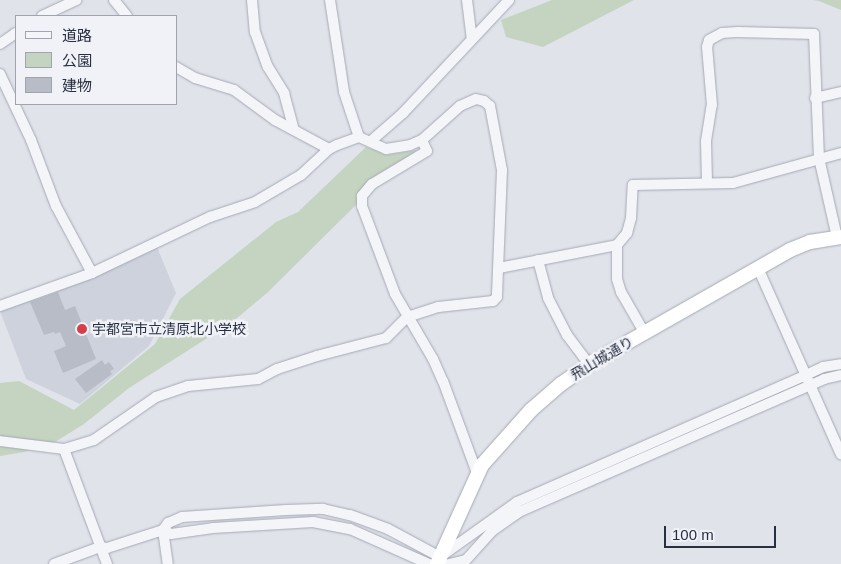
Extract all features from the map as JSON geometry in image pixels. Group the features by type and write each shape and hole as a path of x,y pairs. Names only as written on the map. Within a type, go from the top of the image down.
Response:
{"highway":[{"name":"飛山城通り","path":"439,562 477,473 531,410 560,384 589,364 790,250 810,242 839,237"}],"street":[{"path":"44,15 76,0"},
{"path":"114,0 126,15"},
{"path":"252,0 254,32 268,67 284,93 294,130"},
{"path":"330,0 344,92 359,137"},
{"path":"466,0 472,38"},
{"path":"371,141 403,113 509,0"},
{"path":"706,182 706,141 712,105 708,40 722,33 738,32 814,34 818,158 839,237"},
{"path":"0,44 15,35"},
{"path":"178,68 195,78 234,90 269,116 329,150"},
{"path":"0,74 31,140 56,206 92,273"},
{"path":"815,98 841,92"},
{"path":"0,306 92,273 210,217 262,198 301,175 329,150 359,137 386,149 410,145 422,140 460,106 476,99 484,101 490,106 502,170 499,268 497,297 493,301 438,307 407,317 386,338 317,356 277,369 258,378 188,386 156,397 94,440 64,449 0,441"},
{"path":"422,140 427,151 372,184 362,196 362,206 395,294 433,359 443,382 477,473"},
{"path":"499,268 616,245 627,233 631,218 633,185 706,182 733,183 841,153"},
{"path":"616,245 616,279 621,292 644,332"},
{"path":"538,260 552,305 567,335 589,364"},
{"path":"758,268 841,454"},
{"path":"439,562 516,502 823,367 841,364"},
{"path":"472,560 492,531 521,511 810,385 841,375"},
{"path":"0,448 20,443"},
{"path":"64,449 107,564"},
{"path":"54,564 100,547 107,548 163,530 174,520 192,516 323,509 350,515 380,525 439,562 472,560"},
{"path":"163,530 168,564"},
{"path":"464,542 472,560"}],"shaded area":[{"name":"宇都宮市立清原北小学校","path":"157,247 176,293 149,346 80,404 26,379 0,311"}],"green space":[{"path":"552,0 634,0 543,47 506,37 501,20"},
{"path":"813,0 841,0 841,10 819,1"},
{"path":"366,147 387,155 417,150 369,192 267,293 231,323 129,388 84,424 55,442 24,452 0,456 0,383 19,381 74,410 155,344 180,299 276,222 298,212"}],"building":[{"path":"58,292 65,310 75,306 96,359 63,373 54,351 66,346 60,332 44,335 30,302"},
{"path":"102,360 105,365 109,362 114,369 110,371 112,374 86,393 75,379"}],"place":[{"name":"宇都宮市立清原北小学校","path":"82,329"}]}
